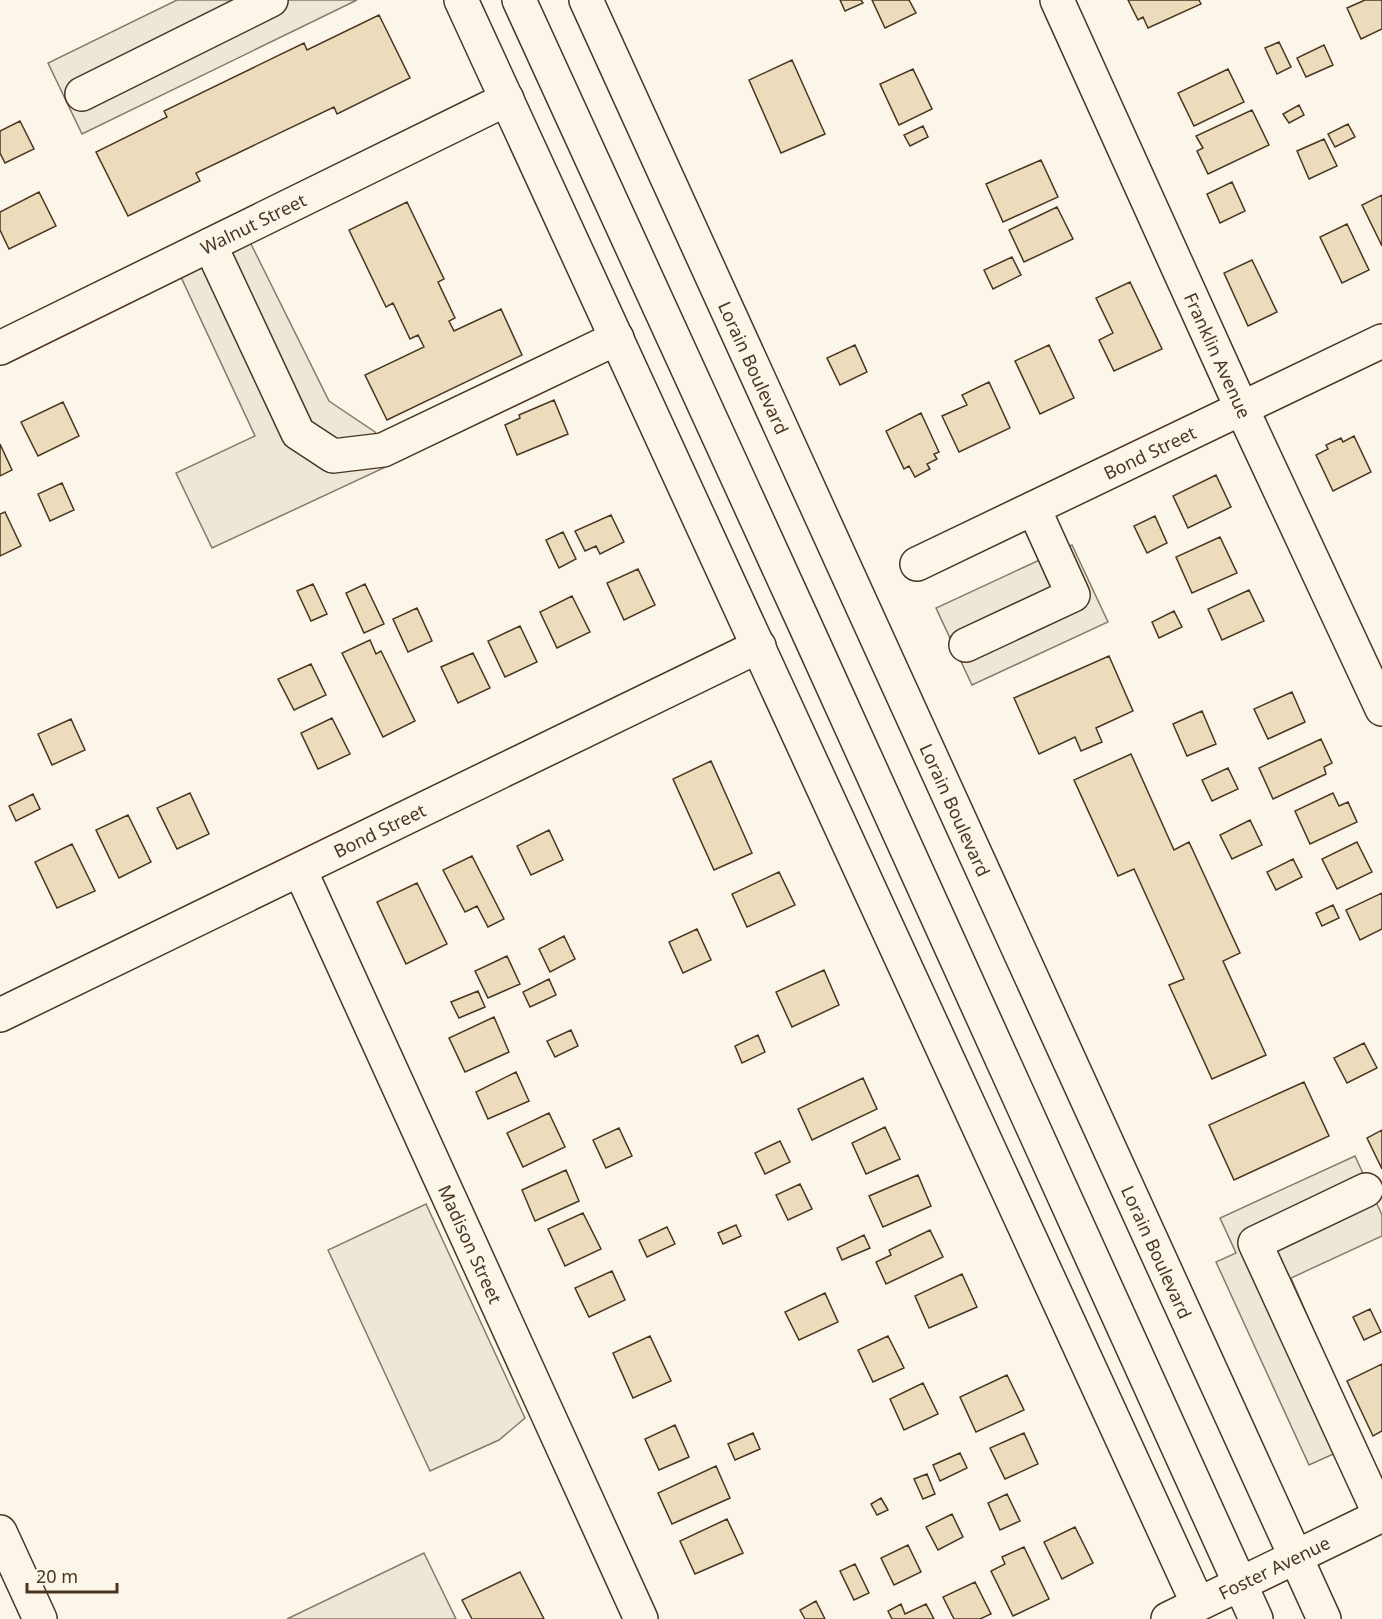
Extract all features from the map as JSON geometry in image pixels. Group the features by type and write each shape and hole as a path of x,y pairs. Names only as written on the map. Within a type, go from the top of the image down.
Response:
{"street":[{"path":"82,94 271,0"},
{"path":"461,0 1198,1604"},
{"path":"519,0 1256,1619"},
{"name":"Lorain Boulevard","path":"586,0 1324,1619"},
{"name":"Franklin Avenue","path":"1057,0 1242,409 1382,709"},
{"name":"Walnut Street","path":"0,348 507,99"},
{"path":"210,245 298,433 333,456 383,450 617,338"},
{"name":"Bond Street","path":"917,564 1382,341"},
{"path":"966,645 1073,595 1034,509"},
{"name":"Bond Street","path":"0,1015 759,646"},
{"name":"Madison Street","path":"300,870 641,1619"},
{"path":"1366,1190 1255,1243 1381,1515"},
{"name":"Foster Avenue","path":"1168,1619 1381,1515"},
{"path":"0,1532 40,1619"}],"shaded area":[{"path":"177,0 357,0 82,134 48,63"},
{"path":"249,240 329,401 375,432 390,465 212,548 176,473 255,436 180,275"},
{"path":"1072,545 1108,622 972,685 936,608"},
{"path":"1355,1156 1382,1215 1382,1236 1291,1278 1362,1441 1309,1465 1216,1262 1236,1253 1220,1218"},
{"path":"426,1204 525,1418 499,1440 430,1471 328,1250"},
{"path":"424,1553 456,1619 287,1619"}],"building":[{"path":"840,0 861,0 863,3 845,11"},
{"path":"872,0 909,0 916,13 885,28"},
{"path":"1128,0 1199,0 1201,4 1148,28 1143,17 1138,20"},
{"path":"1365,0 1382,0 1382,29 1361,39 1347,8"},
{"path":"379,15 410,78 337,114 334,107 196,173 200,181 128,216 96,152 167,117 164,111 304,43 307,50"},
{"path":"1279,42 1291,67 1277,74 1265,48"},
{"path":"1324,45 1333,65 1306,77 1297,58"},
{"path":"792,60 825,134 781,153 749,80"},
{"path":"913,69 932,109 899,125 880,84"},
{"path":"1228,69 1244,102 1194,126 1178,93"},
{"path":"1299,105 1304,115 1289,123 1283,114"},
{"path":"1252,110 1269,145 1208,174 1197,151 1203,148 1196,136"},
{"path":"20,121 34,149 5,163 0,153 0,131"},
{"path":"1348,124 1355,137 1335,147 1328,134"},
{"path":"923,126 928,137 910,146 904,135"},
{"path":"1324,139 1337,166 1309,179 1297,151"},
{"path":"1041,160 1058,197 1003,222 986,184"},
{"path":"1232,182 1245,211 1220,223 1207,194"},
{"path":"39,192 56,226 9,249 0,230 0,212"},
{"path":"1382,195 1382,246 1362,205"},
{"path":"407,202 444,279 438,282 455,318 449,321 454,331 501,309 522,355 387,420 365,375 424,347 418,335 410,339 393,303 386,307 349,230"},
{"path":"1057,207 1073,239 1024,262 1009,230"},
{"path":"1347,224 1369,270 1342,283 1320,237"},
{"path":"1012,257 1021,275 993,289 984,270"},
{"path":"1252,260 1277,312 1248,326 1224,273"},
{"path":"1130,282 1162,349 1114,371 1099,340 1113,333 1096,298"},
{"path":"855,345 867,372 840,385 827,358"},
{"path":"1049,345 1074,398 1040,414 1015,361"},
{"path":"989,382 1010,428 959,452 942,416 967,405 962,395"},
{"path":"554,400 568,434 517,455 505,425 520,418 519,415"},
{"path":"63,402 79,436 38,456 21,422"},
{"path":"921,413 939,452 934,454 937,459 927,464 930,469 915,477 909,466 904,469 886,431"},
{"path":"1354,436 1371,472 1333,491 1316,455 1328,449 1326,445 1341,438 1343,442"},
{"path":"0,444 12,470 0,476"},
{"path":"1216,475 1231,507 1188,528 1173,496"},
{"path":"62,483 74,510 50,521 38,494"},
{"path":"5,512 21,546 0,556 0,514"},
{"path":"611,515 624,542 600,554 596,546 585,551 575,531"},
{"path":"1155,516 1167,543 1147,553 1134,526"},
{"path":"563,532 576,559 559,568 546,540"},
{"path":"1220,537 1237,573 1192,593 1176,557"},
{"path":"638,569 655,605 624,620 607,583"},
{"path":"313,584 327,614 311,621 297,591"},
{"path":"365,584 384,624 364,633 346,593"},
{"path":"1249,590 1264,621 1222,640 1208,609"},
{"path":"572,596 590,632 557,648 540,612"},
{"path":"417,608 432,641 408,652 393,619"},
{"path":"1174,611 1182,627 1159,638 1152,622"},
{"path":"520,626 537,662 505,677 488,641"},
{"path":"370,640 376,654 381,651 415,721 383,737 342,653"},
{"path":"473,653 490,688 458,703 441,667"},
{"path":"1109,656 1133,711 1096,728 1102,742 1081,751 1075,737 1039,754 1014,698"},
{"path":"311,664 326,695 294,710 278,679"},
{"path":"1292,692 1305,722 1268,739 1254,709"},
{"path":"1202,711 1216,744 1187,756 1173,724"},
{"path":"332,718 350,754 318,769 301,733"},
{"path":"71,719 85,750 52,765 38,734"},
{"path":"1321,739 1332,763 1324,767 1326,774 1273,799 1259,768"},
{"path":"1131,754 1174,850 1189,842 1240,953 1223,961 1266,1055 1212,1079 1169,985 1184,979 1134,869 1118,876 1074,780"},
{"path":"711,761 752,853 714,870 673,779"},
{"path":"1228,768 1238,789 1212,801 1202,780"},
{"path":"190,793 209,834 177,849 157,808"},
{"path":"1333,793 1339,806 1348,802 1357,822 1310,844 1295,811"},
{"path":"33,794 40,809 16,821 9,806"},
{"path":"128,815 151,862 119,878 96,830"},
{"path":"1250,820 1262,845 1232,859 1220,835"},
{"path":"549,830 563,860 531,875 517,846"},
{"path":"1357,842 1372,872 1337,889 1322,859"},
{"path":"72,844 95,891 57,908 35,862"},
{"path":"472,856 504,919 488,927 477,906 465,912 443,870"},
{"path":"1293,859 1302,877 1276,890 1267,872"},
{"path":"779,872 795,905 747,927 732,894"},
{"path":"417,883 447,944 406,964 377,902"},
{"path":"1382,893 1382,929 1360,940 1346,910"},
{"path":"1333,905 1339,918 1322,926 1316,913"},
{"path":"697,929 711,960 683,973 669,942"},
{"path":"564,936 575,959 550,972 539,949"},
{"path":"507,956 520,984 488,998 475,971"},
{"path":"824,970 839,1005 792,1027 776,992"},
{"path":"549,979 556,995 530,1007 523,992"},
{"path":"478,991 485,1007 459,1018 451,1002"},
{"path":"494,1017 509,1052 465,1072 449,1038"},
{"path":"571,1030 578,1046 555,1057 547,1041"},
{"path":"758,1035 765,1052 742,1063 735,1046"},
{"path":"1364,1043 1377,1068 1347,1083 1334,1058"},
{"path":"516,1072 529,1101 488,1119 476,1092"},
{"path":"863,1078 877,1109 812,1140 798,1109"},
{"path":"1304,1082 1329,1136 1234,1180 1209,1125"},
{"path":"549,1113 565,1147 523,1167 507,1133"},
{"path":"885,1127 900,1159 866,1174 852,1143"},
{"path":"619,1128 632,1156 606,1168 593,1140"},
{"path":"1382,1130 1382,1169 1367,1138"},
{"path":"780,1141 790,1162 765,1174 755,1153"},
{"path":"566,1170 579,1201 535,1221 522,1190"},
{"path":"918,1175 931,1206 883,1227 869,1196"},
{"path":"800,1184 812,1209 788,1220 776,1195"},
{"path":"583,1213 601,1249 565,1266 548,1229"},
{"path":"736,1225 741,1236 723,1244 718,1233"},
{"path":"667,1227 675,1244 647,1257 639,1240"},
{"path":"930,1230 943,1257 886,1284 876,1262 891,1255 889,1250"},
{"path":"864,1235 870,1248 842,1260 837,1248"},
{"path":"612,1271 625,1300 589,1317 575,1288"},
{"path":"962,1274 977,1307 929,1328 915,1296"},
{"path":"825,1293 838,1322 799,1340 785,1312"},
{"path":"1370,1309 1381,1332 1364,1340 1353,1317"},
{"path":"650,1336 671,1381 633,1398 613,1353"},
{"path":"888,1336 904,1368 873,1382 858,1350"},
{"path":"1382,1364 1382,1431 1373,1436 1347,1381"},
{"path":"1007,1375 1024,1410 976,1432 960,1397"},
{"path":"923,1383 938,1414 904,1430 890,1399"},
{"path":"675,1425 689,1457 659,1470 645,1439"},
{"path":"753,1433 760,1449 735,1460 728,1444"},
{"path":"1024,1433 1038,1464 1005,1479 990,1448"},
{"path":"960,1453 967,1468 940,1481 933,1465"},
{"path":"716,1466 730,1498 672,1524 658,1493"},
{"path":"927,1474 935,1494 923,1499 914,1479"},
{"path":"1007,1494 1020,1521 1000,1530 988,1503"},
{"path":"881,1498 888,1510 877,1515 871,1504"},
{"path":"952,1514 963,1537 938,1550 926,1527"},
{"path":"727,1519 743,1553 695,1574 680,1541"},
{"path":"1075,1527 1093,1563 1062,1579 1044,1542"},
{"path":"908,1545 921,1572 894,1585 881,1558"},
{"path":"1024,1547 1049,1599 1013,1616 991,1571 1005,1564 1002,1557"},
{"path":"855,1564 869,1593 854,1600 840,1571"},
{"path":"520,1572 544,1619 472,1619 462,1600"},
{"path":"975,1582 991,1614 980,1619 954,1619 943,1597"},
{"path":"816,1601 825,1619 805,1619 800,1610"},
{"path":"901,1604 905,1614 926,1604 934,1619 892,1619 888,1611"}]}
